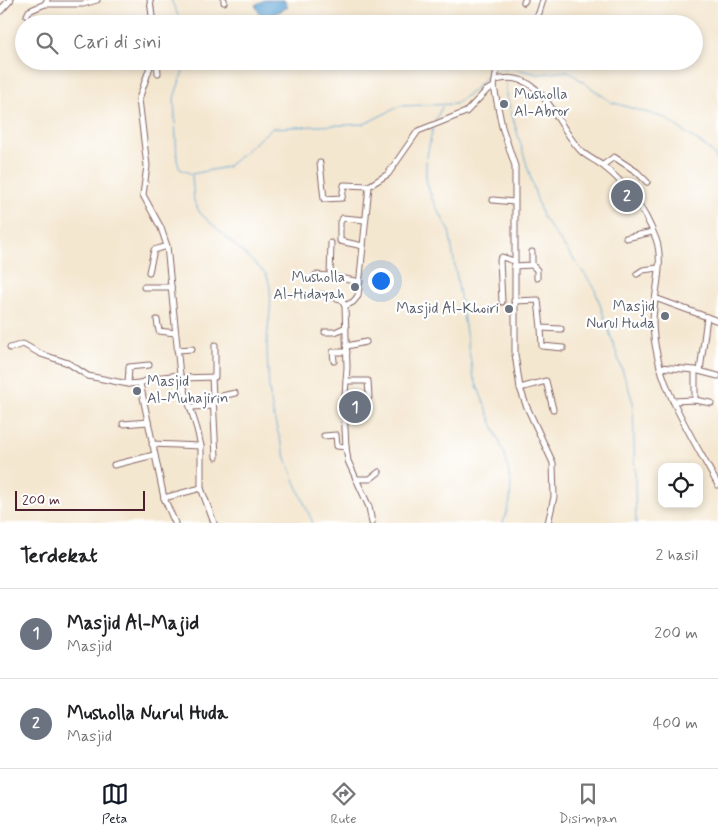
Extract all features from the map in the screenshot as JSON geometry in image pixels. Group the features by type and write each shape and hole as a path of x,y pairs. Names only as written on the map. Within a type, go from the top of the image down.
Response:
{"street":[{"path":"0,11 10,0"},
{"path":"27,15 29,11 46,2 74,5 97,0"},
{"path":"150,0 152,15"},
{"path":"537,15 543,0"},
{"path":"149,70 138,99 147,166 143,195 161,228 167,246 180,376 201,446 202,488 214,523"},
{"path":"497,70 494,87 502,127 514,157 516,186 514,202 514,340 520,388 552,463 554,497 548,523"},
{"path":"496,77 520,78 543,95 563,127 582,152 621,181 641,207 656,241 658,268 653,322 660,367 673,401 718,486"},
{"path":"320,163 324,199 342,198 344,184 369,186 388,174 418,131 466,112 487,90 494,87"},
{"path":"603,166 614,157 637,172 647,182"},
{"path":"345,306 356,299 360,282 369,186"},
{"path":"493,200 514,202"},
{"path":"363,246 340,241 340,222 343,218 365,220"},
{"path":"626,238 652,232"},
{"path":"330,276 331,243"},
{"path":"149,272 154,250 167,246"},
{"path":"532,252 532,265"},
{"path":"502,302 500,260 502,257 514,264 532,265 537,270 536,278"},
{"path":"637,274 643,270 658,268"},
{"path":"316,275 360,282"},
{"path":"144,287 171,287"},
{"path":"320,294 341,299 345,306 347,352 344,410 346,447 348,461 369,507 372,523"},
{"path":"655,298 718,321"},
{"path":"514,301 538,300 542,346 563,348"},
{"path":"695,400 707,317"},
{"path":"158,320 159,331 175,333"},
{"path":"325,332 335,332 346,327"},
{"path":"541,328 561,328"},
{"path":"346,346 366,342"},
{"path":"10,348 20,344 25,345 33,350 68,363 88,376 128,384 140,383 154,378 180,376 215,377 215,344"},
{"path":"177,350 192,349"},
{"path":"334,360 334,352 347,352"},
{"path":"128,384 129,367 149,365"},
{"path":"660,367 698,370 718,376"},
{"path":"212,377 216,457"},
{"path":"346,382 368,380 369,397"},
{"path":"520,388 546,381 553,409"},
{"path":"140,383 164,498 175,523"},
{"path":"213,398 235,393"},
{"path":"673,401 695,400 711,403"},
{"path":"190,407 213,406"},
{"path":"124,424 148,422"},
{"path":"324,436 336,434 337,446 346,447"},
{"path":"152,444 201,446"},
{"path":"114,465 154,455"},
{"path":"356,479 370,479 379,472"},
{"path":"164,498 202,488"}],"water":[{"path":"264,0 284,0 288,7 273,15 260,15 255,5"}],"waterway":[{"path":"171,0 178,15"},
{"path":"183,70 174,98 177,160 180,169 192,174 227,167 272,128 364,124 400,106 455,104 473,91 489,73 495,71"},
{"path":"520,70 538,74 568,71 611,102 665,118 709,149 718,161"},
{"path":"506,82 506,95 542,216 594,287 633,402 636,523"},
{"path":"435,121 442,107"},
{"path":"433,127 426,161 426,180 432,199 449,230 473,375 505,456 511,483 510,502 503,523"},
{"path":"192,175 194,201 200,213 266,274 269,282 271,298 267,348 269,388 275,423 286,457 313,523"}],"place":[{"name":"Musholla Al-Abror","path":"504,104"},
{"name":"Musholla Nurul Huda","path":"627,196"},
{"name":"Musholla Al-Hidayah","path":"355,287"},
{"name":"Masjid Al-Khoiri","path":"509,309"},
{"name":"Masjid Nurul Huda","path":"665,316"},
{"name":"Masjid Al-Muhajirin","path":"137,391"},
{"name":"Masjid Al-Majid","path":"355,407"}]}
